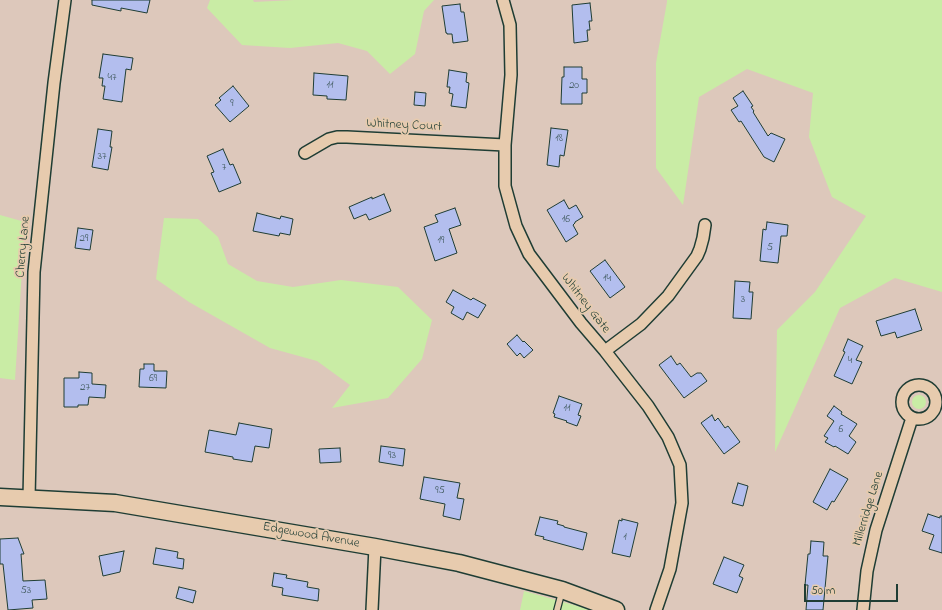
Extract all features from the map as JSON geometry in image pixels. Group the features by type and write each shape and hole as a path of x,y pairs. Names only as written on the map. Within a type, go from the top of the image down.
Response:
{"main road":[{"name":"Edgewood Avenue","path":"0,497 115,503 375,547 460,563 562,590 616,610"}],"street":[{"name":"Cherry Lane","path":"29,498 34,272 65,0"},
{"name":"Whitney Gate","path":"503,0 510,26 511,47 511,75 505,145 505,186 516,226 529,254 581,323 648,406 668,437 680,465 682,503 670,569 656,610"},
{"name":"Whitney Court","path":"305,153 330,139 337,137 505,145"},
{"path":"605,351 641,324 668,296 697,256 700,249 704,225"},
{"name":"Millerridge Lane","path":"863,610 867,571 874,537 912,418"},
{"path":"372,610 375,547"}],"lane":[{"path":"557,610 562,590"}],"green space":[{"path":"210,0 253,0 254,2 294,0 434,0 424,11 415,54 390,74 367,51 338,43 290,48 242,45 207,8"},
{"path":"667,0 942,0 942,292 895,278 840,308 775,452 777,330 815,292 866,216 832,197 809,137 813,93 747,69 699,97 683,205 656,168 656,63"},
{"path":"0,215 25,222 15,380 0,378"},
{"path":"164,218 198,219 218,237 228,264 257,281 293,287 341,280 398,287 432,320 422,359 388,398 332,408 350,385 317,361 270,348 189,302 156,279"},
{"path":"916,395 922,395 926,399 926,405 922,409 916,409 912,405 912,399"},
{"path":"524,591 591,610 520,610"}],"building":[{"path":"92,0 150,0 147,13 121,8 121,11 92,5"},
{"path":"590,3 592,21 589,21 590,30 587,30 588,41 574,43 572,5"},
{"path":"460,4 461,12 464,12 468,41 453,43 452,34 446,33 442,6"},
{"path":"103,54 133,58 131,70 126,69 122,102 103,99 105,86 102,86 103,78 99,78"},
{"path":"564,67 582,67 582,79 587,79 587,93 582,93 582,104 561,104"},
{"path":"449,70 467,73 466,82 469,83 466,108 451,106 453,94 449,93 450,87 447,87"},
{"path":"314,73 348,76 346,100 327,99 327,96 313,95"},
{"path":"233,86 249,106 230,122 215,105 221,100 219,98"},
{"path":"743,91 753,106 751,107 754,111 753,112 768,136 771,133 785,139 774,162 764,157 741,121 739,122 731,110 738,106 733,98"},
{"path":"415,92 426,93 425,106 414,105"},
{"path":"551,128 568,130 564,156 560,155 559,167 547,165"},
{"path":"98,129 112,131 110,147 112,147 108,170 92,167"},
{"path":"223,149 230,165 233,164 241,183 219,192 211,173 214,172 207,156"},
{"path":"384,194 391,211 369,220 366,214 354,219 349,207 372,197 372,199"},
{"path":"564,200 569,209 576,205 583,217 573,225 578,234 566,242 547,210"},
{"path":"455,208 461,225 449,229 457,253 435,261 424,227 438,222 435,215"},
{"path":"257,213 280,219 281,216 293,219 290,235 280,233 279,236 253,231"},
{"path":"767,222 788,225 787,236 781,236 778,263 760,261 763,229 766,230"},
{"path":"78,228 93,230 90,250 75,248"},
{"path":"605,260 625,287 610,298 590,271"},
{"path":"735,281 750,282 749,292 753,292 751,319 733,318"},
{"path":"453,290 471,300 473,298 486,305 478,318 467,312 463,320 451,313 454,307 446,302"},
{"path":"915,309 922,330 897,338 895,332 881,336 876,321"},
{"path":"517,335 533,350 524,358 520,353 517,356 507,344"},
{"path":"848,339 863,346 856,360 862,362 852,384 834,376 845,352 843,351"},
{"path":"671,356 677,365 680,363 691,377 697,373 701,373 707,381 684,398 659,365"},
{"path":"144,364 154,364 154,371 167,371 166,388 139,387 140,369 144,369"},
{"path":"79,372 92,373 92,384 106,385 105,398 89,397 88,405 64,407 64,378 79,378"},
{"path":"559,396 582,404 578,415 581,416 577,426 554,417 555,414 553,413"},
{"path":"834,406 842,412 841,414 857,424 849,436 856,442 848,454 825,442 828,438 824,436 834,421 827,416"},
{"path":"712,415 715,421 718,418 725,428 728,426 740,442 724,454 701,423"},
{"path":"239,423 272,429 269,448 255,446 252,462 205,452 209,430 236,435"},
{"path":"381,446 405,449 403,466 379,462"},
{"path":"340,448 341,462 320,463 319,449"},
{"path":"830,469 848,479 834,502 832,501 827,510 813,502"},
{"path":"424,477 460,483 457,498 464,499 460,520 443,516 445,504 420,499"},
{"path":"738,483 748,486 743,506 732,503"},
{"path":"928,514 940,518 940,516 942,516 942,553 929,549 934,535 922,531"},
{"path":"540,517 558,521 557,524 564,527 587,533 583,550 543,539 544,537 535,535"},
{"path":"622,519 638,523 630,557 612,553 619,520 622,521"},
{"path":"18,538 24,554 21,554 23,581 45,580 47,599 32,600 33,608 8,610 3,564 0,564 0,539"},
{"path":"811,541 824,542 823,556 828,556 823,610 806,610 808,585 805,585 808,554 810,554"},
{"path":"156,548 178,552 177,558 184,559 183,569 153,564"},
{"path":"124,551 120,572 103,576 99,556"},
{"path":"724,557 744,565 739,576 743,578 737,593 713,584"},
{"path":"274,573 287,575 286,578 308,582 307,587 319,589 318,601 282,595 283,588 272,586"},
{"path":"179,587 196,591 193,603 176,598"}]}
